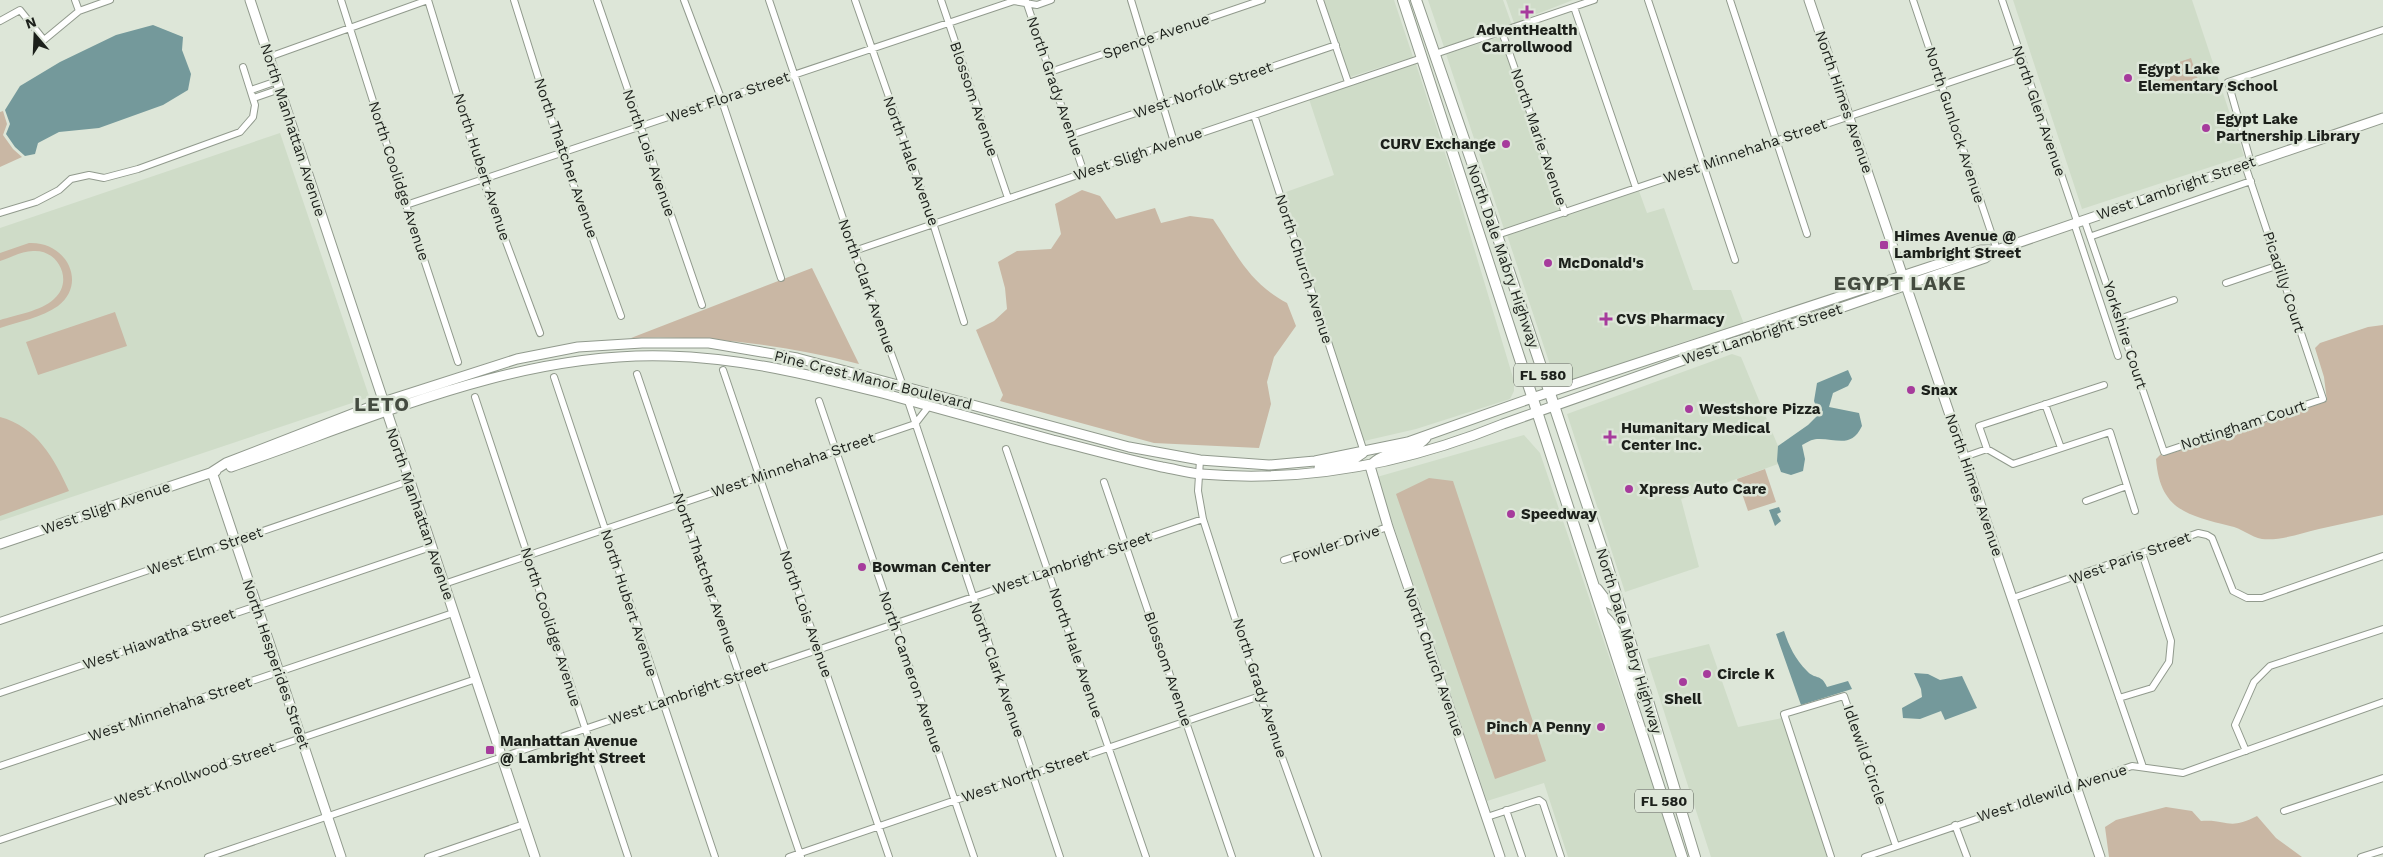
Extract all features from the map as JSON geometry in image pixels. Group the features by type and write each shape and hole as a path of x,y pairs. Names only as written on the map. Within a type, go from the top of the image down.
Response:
{"main road":[{"name":"North Manhattan Avenue","path":"250,0 535,857"},
{"name":"North Dale Mabry Highway","path":"1403,0 1682,857"},
{"path":"1409,0 1422,40 1427,48 1435,54"},
{"name":"North Dale Mabry Highway","path":"1416,0 1606,561 1666,767 1695,857"},
{"name":"North Himes Avenue","path":"1809,0 2100,857"},
{"path":"1422,58 1429,63 1434,73 1464,158 1474,168"},
{"name":"West Lambright Street","path":"1553,406 1729,344 1906,286 1985,258 1996,250 2081,220 2383,118"},
{"name":"West Lambright Street","path":"1549,393 1981,250 1996,250"},
{"name":"Pine Crest Manor Boulevard","path":"383,402 518,359 578,347 642,343 709,343 797,358 1129,447 1200,460 1269,465 1315,461 1364,452 1429,435 1549,393"},
{"name":"Pine Crest Manor Boulevard","path":"386,412 518,372 596,358 656,356 710,358 758,363 804,373 1125,459 1198,474 1269,477 1370,466 1458,441 1553,406"},
{"name":"West Sligh Avenue","path":"212,472 226,463 383,402"},
{"name":"West Sligh Avenue","path":"0,544 228,468 386,412"},
{"name":"Pine Crest Manor Boulevard","path":"1370,466 1377,458 1415,447 1429,435"},
{"name":"Pine Crest Manor Boulevard","path":"1300,474 1330,465 1350,462 1364,452"},
{"name":"North Church Avenue","path":"1370,466 1388,528 1500,857"},
{"name":"North Hesperides Street","path":"212,472 341,857"},
{"path":"1590,579 1607,602 1618,607"},
{"path":"1603,616 1615,626 1634,684 1648,704"},
{"path":"1646,745 1656,759 1666,767"},
{"path":"1664,803 1674,810 1684,823"}],"street":[{"path":"75,0 79,11"},
{"path":"0,20 20,10 44,40 79,11 110,0"},
{"name":"North Coolidge Avenue","path":"341,0 458,362"},
{"path":"269,57 428,0"},
{"name":"North Hubert Avenue","path":"428,0 484,180 540,333"},
{"name":"North Thatcher Avenue","path":"514,0 562,153 621,316"},
{"name":"North Lois Avenue","path":"597,0 639,127 702,305"},
{"path":"684,0 721,98 781,278"},
{"name":"North Clark Avenue","path":"770,0 854,251 903,386 1060,857"},
{"name":"North Hale Avenue","path":"855,0 934,223 964,322"},
{"name":"Blossom Avenue","path":"941,0 1008,198"},
{"name":"West Flora Street","path":"406,205 1014,1 1026,1 1038,5 1051,0"},
{"path":"1131,0 1174,142"},
{"name":"Spence Avenue","path":"1050,72 1262,0"},
{"path":"1320,0 1348,82"},
{"path":"1435,54 1594,0"},
{"path":"1648,0 1735,260"},
{"path":"1730,0 1807,234"},
{"name":"North Gunlock Avenue","path":"1914,0 1996,250"},
{"name":"North Glen Avenue","path":"2002,0 2081,220"},
{"name":"North Grady Avenue","path":"1026,1 1084,173"},
{"path":"1574,7 1636,188"},
{"name":"Picadilly Court","path":"2323,399 2251,181 2228,82 2383,30"},
{"name":"North Marie Avenue","path":"1502,32 1565,213"},
{"name":"West Norfolk Street","path":"1071,135 1336,45"},
{"name":"West Sligh Avenue","path":"854,251 1422,58"},
{"name":"West Minnehaha Street","path":"1497,235 2022,58"},
{"path":"0,213 36,202 59,190 71,179 89,175 104,178 138,169 240,132 253,117 254,98 243,67"},
{"path":"251,90 278,85"},
{"path":"254,98 278,85"},
{"name":"North Church Avenue","path":"1254,115 1364,452"},
{"path":"2092,236 2251,181"},
{"path":"2081,220 2075,226 2118,356"},
{"name":"Yorkshire Court","path":"2081,220 2092,236 2164,452"},
{"path":"2226,283 2279,265"},
{"path":"2119,319 2174,300"},
{"name":"North Lois Avenue","path":"723,370 888,857"},
{"name":"North Thatcher Avenue","path":"637,374 801,855"},
{"name":"North Hubert Avenue","path":"554,377 715,857"},
{"path":"2104,385 1979,426 1987,449 2013,464 2110,432 2136,511"},
{"name":"North Coolidge Avenue","path":"475,397 628,857"},
{"name":"Nottingham Court","path":"2164,452 2323,399"},
{"name":"North Cameron Avenue","path":"819,401 974,857"},
{"path":"2045,404 2062,448"},
{"path":"915,424 929,406"},
{"name":"West Minnehaha Street","path":"444,584 915,424"},
{"name":"North Hale Avenue","path":"1006,449 1146,857"},
{"path":"1964,457 1987,449"},
{"name":"North Grady Avenue","path":"1200,460 1198,474 1203,519 1260,696 1318,857"},
{"name":"West Elm Street","path":"0,621 409,481"},
{"name":"Blossom Avenue","path":"1104,482 1232,857"},
{"path":"2086,501 2127,486"},
{"name":"West Lambright Street","path":"208,857 1203,519"},
{"name":"Fowler Drive","path":"1284,560 1388,528"},
{"name":"West Paris Street","path":"2013,598 2198,533 2212,538 2233,591 2246,598 2262,598 2383,556"},
{"name":"West Hiawatha Street","path":"0,693 431,547"},
{"path":"2119,698 2152,688 2169,662 2171,641 2142,553"},
{"path":"2077,576 2143,767"},
{"name":"West Minnehaha Street","path":"0,766 454,613"},
{"path":"2246,751 2235,725 2254,682 2270,666 2383,629"},
{"name":"West Knollwood Street","path":"0,840 476,679"},
{"name":"West North Street","path":"789,857 801,855 878,826 1260,696"},
{"name":"Idlewild Circle","path":"1831,857 1784,714 1844,696 1896,846"},
{"name":"West Idlewild Avenue","path":"1865,857 2132,766 2183,773 2383,702"},
{"path":"2284,811 2383,778"},
{"path":"1487,817 1539,800 1543,803 1561,857"},
{"path":"1506,810 1522,857"},
{"path":"428,857 524,824"},
{"path":"1956,825 1967,857"},
{"path":"2361,857 2383,850"}],"shaded area":[{"path":"1324,0 1394,0 1413,57 1350,77"},
{"path":"1428,0 1503,0 1512,25 1444,47"},
{"name":"AdventHealth Carrollwood","path":"1506,0 1573,0 1514,23"},
{"name":"Egypt Lake Elementary School","path":"2013,0 2192,0 2244,156 2082,209"},
{"path":"1500,37 1561,211 1504,229 1446,54"},
{"path":"2191,58 2198,80 2168,90 2161,68"},
{"path":"1416,64 1453,178 1514,381 1514,391 1510,399 1416,429 1364,441 1283,193 1334,175 1309,99"},
{"path":"3,111 7,124 3,135 13,149 22,157 0,167 0,112"},
{"path":"280,133 369,396 0,521 0,228"},
{"path":"1082,190 1100,196 1116,219 1155,208 1161,223 1190,216 1213,219 1244,266 1262,286 1287,303 1296,326 1274,357 1267,382 1271,404 1259,448 1154,443 1000,401 1003,395 976,330 994,321 1007,309 1005,288 998,262 1017,251 1051,249 1061,234 1055,204"},
{"path":"1639,191 1647,213 1664,208 1693,290 1731,290 1744,324 1686,341 1557,386 1507,235"},
{"path":"29,243 42,244 62,256 69,265 72,275 71,286 67,297 52,310 0,328 0,320 35,310 49,303 60,292 63,284 61,268 50,255 42,252 25,252 0,261 0,253"},
{"path":"812,268 859,364 831,357 746,343 689,338 631,338"},
{"path":"115,312 127,346 38,375 26,342"},
{"path":"2383,325 2383,515 2284,538 2262,539 2234,527 2189,513 2178,508 2170,500 2163,489 2159,476 2156,459 2161,454 2162,456 2225,437 2327,401 2324,377 2315,348 2320,343 2368,327"},
{"path":"1732,354 1741,357 1778,446 1778,464 1681,499 1699,567 1625,592 1567,414"},
{"path":"0,417 24,428 43,445 69,491 0,516"},
{"path":"1524,435 1540,453 1677,857 1568,857 1544,783 1487,801 1377,477"},
{"path":"1765,469 1776,502 1748,511 1737,479"},
{"path":"1429,478 1453,481 1546,761 1495,779 1396,494"},
{"path":"1709,644 1738,727 1782,718 1828,857 1711,857 1647,659"},
{"path":"2166,807 2192,811 2201,821 2234,824 2257,816 2276,838 2302,857 2109,857 2105,827 2116,820"}],"water":[{"path":"153,25 183,37 182,50 191,74 188,90 163,105 99,128 59,132 38,143 35,154 25,156 15,147 6,134 10,124 5,110 20,86 60,62 116,35"},
{"path":"1848,370 1852,379 1848,386 1833,393 1829,407 1859,413 1862,426 1858,433 1848,440 1817,439 1807,442 1802,445 1805,459 1803,471 1791,475 1781,472 1777,461 1778,446 1808,425 1819,414 1814,401 1817,383"},
{"path":"1779,507 1781,512 1777,514 1781,521 1775,526 1769,510"},
{"path":"1784,631 1796,657 1810,674 1820,678 1827,687 1848,681 1852,689 1801,705 1776,634"},
{"path":"1914,673 1928,674 1940,680 1962,676 1977,708 1945,720 1941,711 1920,719 1903,718 1902,708 1922,697 1921,689"}],"place":[{"name":"AdventHealth Carrollwood","path":"1527,12"},
{"name":"Egypt Lake Elementary School","path":"2128,78"},
{"name":"Egypt Lake Partnership Library","path":"2206,128"},
{"name":"CURV Exchange","path":"1506,144"},
{"name":"Himes Avenue @ Lambright Street","path":"1884,245"},
{"name":"McDonald's","path":"1548,263"},
{"name":"CVS Pharmacy","path":"1606,319"},
{"name":"Snax","path":"1911,390"},
{"name":"Westshore Pizza","path":"1689,409"},
{"name":"Humanitary Medical Center Inc.","path":"1610,437"},
{"name":"Xpress Auto Care","path":"1629,489"},
{"name":"Speedway","path":"1511,514"},
{"name":"Bowman Center","path":"862,567"},
{"name":"Circle K","path":"1707,674"},
{"name":"Shell","path":"1683,682"},
{"name":"Pinch A Penny","path":"1601,727"},
{"name":"Manhattan Avenue @ Lambright Street","path":"490,750"}],"district":[{"name":"EGYPT LAKE","path":"1900,283"},
{"name":"LETO","path":"382,404"}]}
